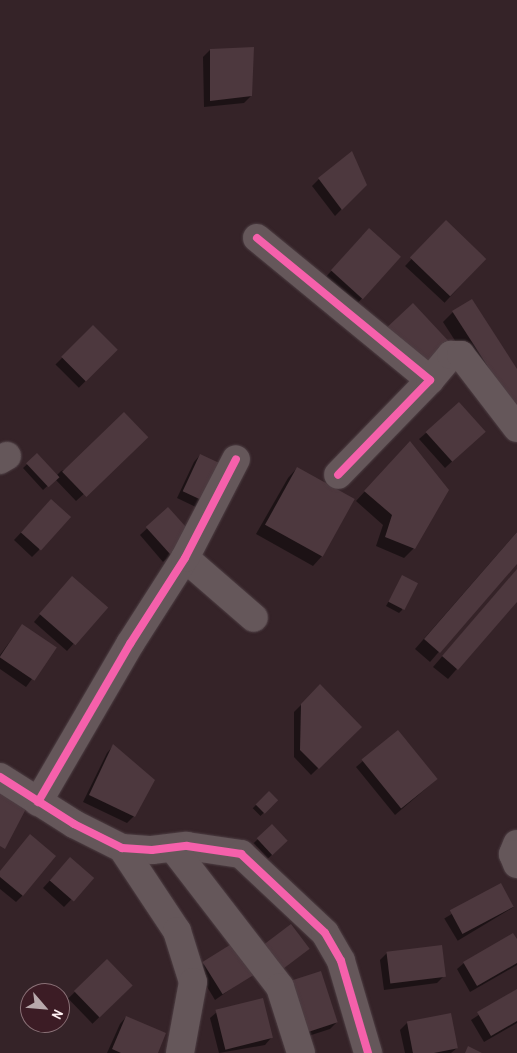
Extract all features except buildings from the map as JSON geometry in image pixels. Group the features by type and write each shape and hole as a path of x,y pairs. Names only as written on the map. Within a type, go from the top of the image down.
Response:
{"street":[{"path":"257,238 430,380"},
{"path":"338,475 430,380 451,355 461,355 517,428"},
{"path":"38,802 130,644 185,558 236,459"},
{"path":"185,558 254,618"},
{"path":"0,777 74,824 122,848 173,848 187,846 241,854 325,933 341,961 368,1053"},
{"path":"517,844 513,854 517,864"},
{"path":"122,848 177,932 193,982 180,1053"},
{"path":"173,848 280,987 301,1053"}],"cycle path":[{"path":"257,238 430,380 338,475"},
{"path":"38,802 130,644 185,558 236,459"},
{"path":"0,777 74,824 122,848 152,850 187,846 241,854 325,933 341,961 368,1053"}]}
